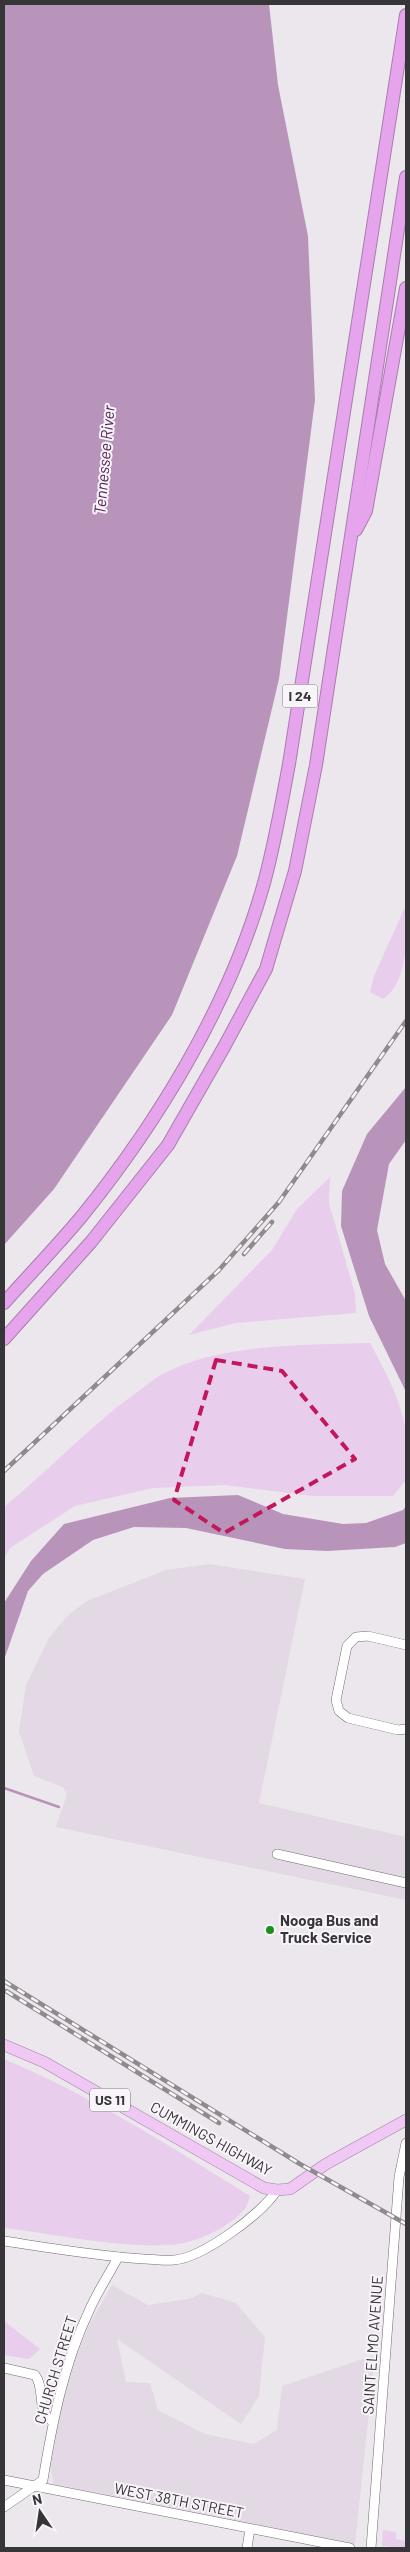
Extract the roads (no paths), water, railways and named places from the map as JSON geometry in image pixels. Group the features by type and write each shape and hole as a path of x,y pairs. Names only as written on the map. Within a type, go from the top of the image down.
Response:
{"highway":[{"name":"I 24","path":"4,1303 82,1215 150,1123 210,1019 244,941 262,890 290,764 406,15"},
{"name":"I 24","path":"4,1339 91,1242 168,1145 266,969 295,871 314,775 406,177"},
{"path":"351,539 366,511 406,288"}],"main road":[{"name":"CUMMINGS HIGHWAY","path":"4,2045 44,2062 264,2188 290,2189 302,2183 326,2164 406,2120"}],"street":[{"path":"406,1645 368,1636 356,1637 347,1646 336,1700 339,1711 348,1718 398,1730 406,1729"},
{"path":"277,1854 406,1883"},
{"name":"SAINT ELMO AVENUE","path":"371,2548 406,2144"},
{"path":"4,2241 118,2257 175,2260 195,2253 230,2234 269,2203 277,2190"},
{"name":"CHURCH STREET","path":"4,2507 43,2480 52,2421 89,2310 118,2257"},
{"path":"4,2368 35,2375 39,2381 41,2409 45,2416 52,2421"},
{"name":"WEST 38TH STREET","path":"4,2480 350,2548"},
{"path":"247,2548 250,2529"}],"water":[{"name":"Tennessee River","path":"4,4 269,4 278,85 308,236 315,400 279,679 237,856 172,1015 54,1189 4,1245"},
{"path":"406,1087 406,1140 389,1164 377,1230 385,1264 406,1301 406,1392 369,1316 341,1226 342,1191 367,1134"},
{"path":"238,1495 283,1514 343,1524 366,1523 403,1510 406,1506 406,1543 395,1547 327,1551 285,1549 186,1528 134,1527 93,1540 43,1574 28,1591 4,1660 4,1603 31,1561 64,1524 170,1498"}],"waterway":[{"path":"4,1788 59,1807"}],"railway":[{"path":"4,1471 219,1270 279,1202 406,1021"},
{"path":"244,1254 272,1222"},
{"path":"4,1981 300,2164 406,2224"},
{"path":"6,1991 219,2123"}],"place":[{"name":"Nooga Bus and Truck Service","path":"270,1930"}]}
